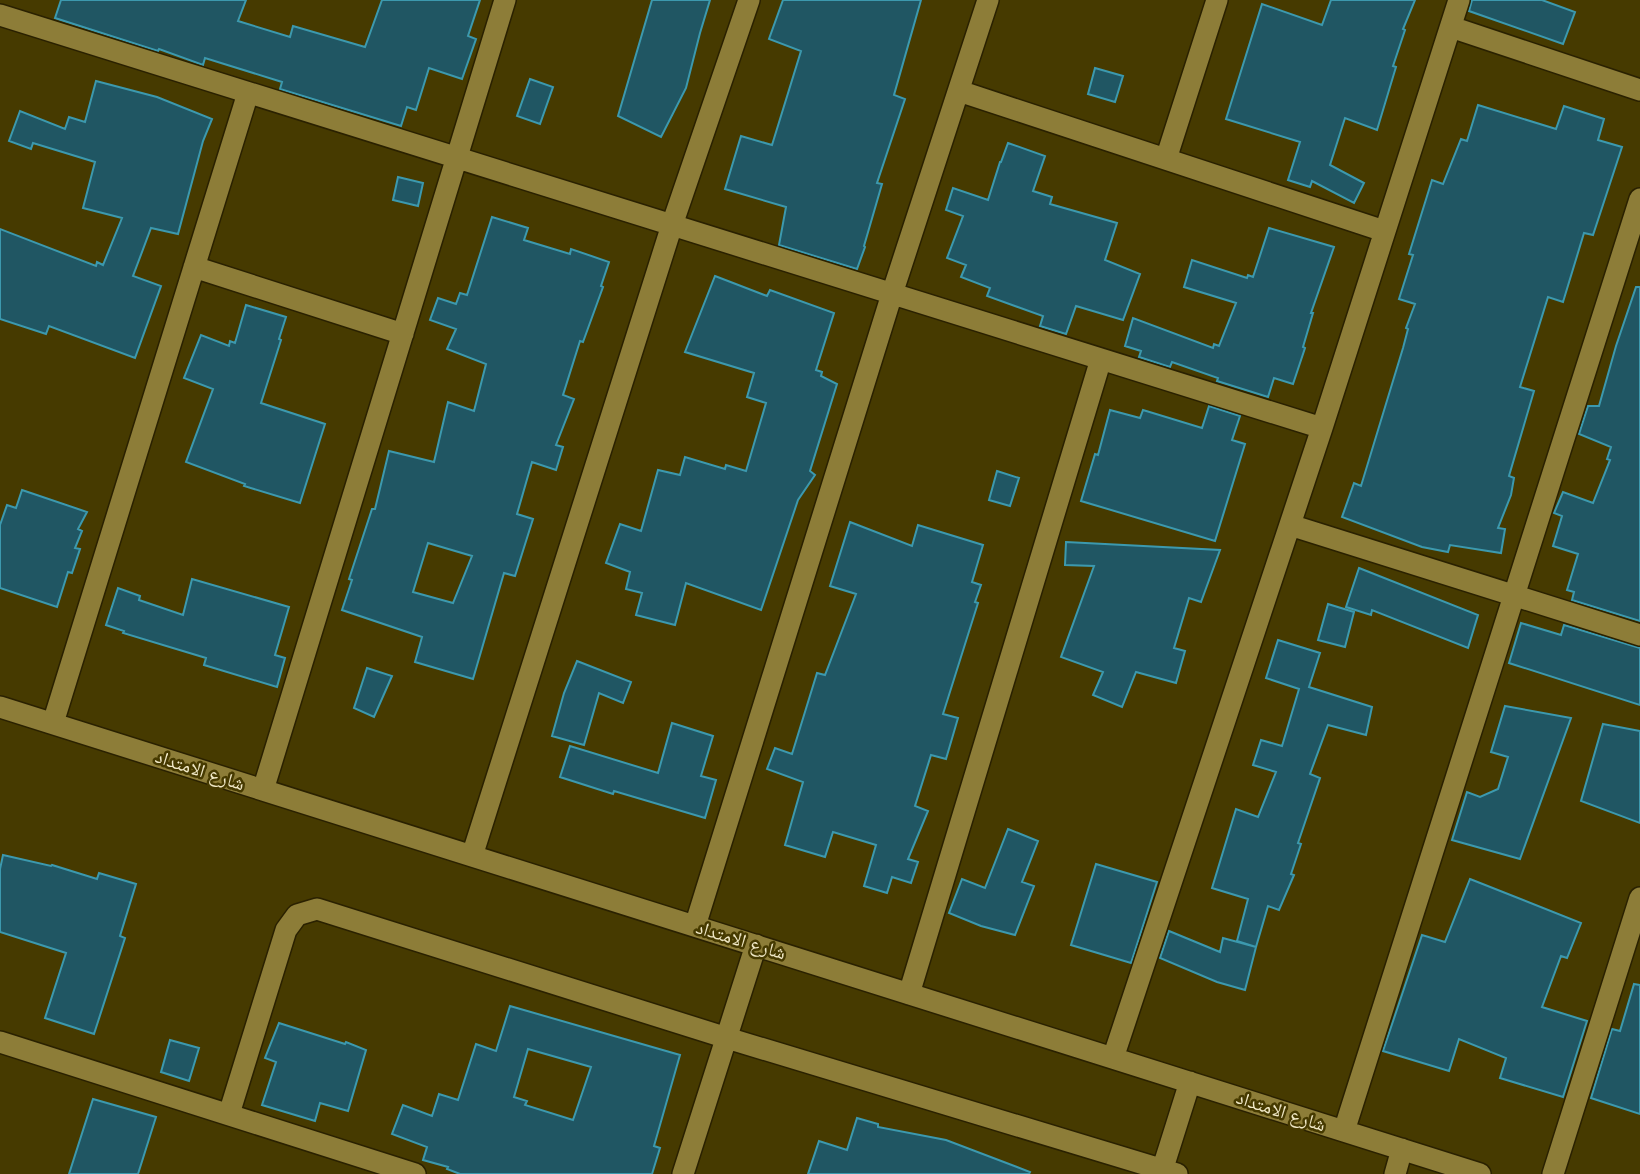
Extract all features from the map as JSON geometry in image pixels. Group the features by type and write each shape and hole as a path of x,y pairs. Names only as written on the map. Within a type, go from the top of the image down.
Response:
{"street":[{"path":"263,790 505,0"},
{"path":"472,856 672,225 749,0"},
{"path":"695,926 892,294 988,0"},
{"path":"1166,159 1217,0"},
{"path":"1113,1058 1322,428 1460,0"},
{"path":"0,15 1322,428"},
{"path":"1451,27 1640,90"},
{"path":"959,91 1384,231"},
{"path":"53,723 248,93"},
{"path":"1344,1131 1640,199"},
{"path":"194,267 403,334"},
{"path":"909,994 1101,359"},
{"path":"1290,525 1640,635"},
{"name":"شارع الامتداد","path":"0,707 1480,1174"},
{"path":"1553,1174 1640,898"},
{"path":"229,1114 286,930 297,915 317,909 1167,1172 1190,1082"},
{"path":"683,1174 756,945"},
{"path":"0,1042 415,1174"},
{"path":"1395,1174 1402,1149"}],"building":[{"path":"61,0 246,0 238,21 290,37 293,26 365,47 382,0 480,0 468,36 476,39 462,79 429,68 416,110 407,107 401,126 280,89 282,82 205,58 203,65 55,18"},
{"path":"652,0 710,0 686,88 661,137 618,116"},
{"path":"783,0 921,0 894,95 905,99 877,183 882,184 857,269 779,245 786,207 725,189 741,136 772,145 801,51 769,39"},
{"path":"1331,0 1415,0 1403,29 1405,30 1393,66 1396,67 1377,130 1345,118 1330,165 1364,183 1354,203 1312,181 1310,187 1288,180 1300,142 1226,119 1262,4 1322,25"},
{"path":"1472,0 1542,0 1575,12 1563,44 1469,11"},
{"path":"1095,68 1123,76 1115,102 1088,94"},
{"path":"530,79 553,87 540,124 517,116"},
{"path":"96,81 157,97 212,119 203,141 178,234 151,228 133,276 161,286 135,358 49,326 46,334 0,319 0,229 96,266 97,262 103,265 122,218 83,208 95,162 33,143 31,149 9,141 20,111 65,129 69,117 85,122"},
{"path":"1478,105 1556,129 1564,106 1604,119 1598,140 1622,147 1593,235 1584,233 1563,302 1548,297 1520,387 1534,391 1509,476 1514,478 1511,495 1498,528 1505,529 1501,553 1450,545 1448,552 1422,547 1342,517 1354,483 1361,486 1415,304 1399,299 1413,255 1409,254 1432,180 1443,184 1461,139 1467,141"},
{"path":"1008,143 1045,156 1033,191 1052,197 1050,204 1117,223 1105,260 1140,274 1123,320 1076,306 1066,334 1040,326 1043,316 987,296 990,288 961,277 966,265 947,258 963,216 946,210 953,188 988,200"},
{"path":"398,177 423,183 418,206 393,200"},
{"path":"492,217 528,228 524,240 570,254 571,249 609,262 601,286 603,287 583,342 580,341 563,395 574,399 556,445 563,447 556,470 532,462 517,514 533,519 515,576 504,573 473,679 415,662 422,637 342,610 352,580 349,579 372,509 375,509 389,451 434,462 448,402 474,411 486,364 447,349 456,329 430,320 438,298 456,304 460,293 467,295","holes":["428,543 472,556 453,603 413,592"]},
{"path":"1269,228 1334,247 1311,313 1303,347 1305,348 1293,384 1274,378 1268,397 1217,381 1218,378 1172,362 1170,367 1139,357 1141,351 1125,346 1133,318 1213,348 1214,344 1219,346 1236,303 1184,287 1192,260 1247,278 1248,275 1253,277"},
{"path":"715,276 767,296 770,290 834,313 816,370 822,372 821,376 837,384 810,471 815,475 798,500 761,610 686,583 675,625 636,615 642,593 626,589 630,572 606,563 620,524 641,531 658,470 680,475 685,457 725,469 726,465 746,471 766,403 747,397 754,373 685,352"},
{"path":"1636,287 1640,287 1640,621 1572,600 1574,592 1567,590 1578,554 1553,546 1562,516 1554,513 1563,492 1593,503 1610,460 1607,459 1611,447 1579,434 1588,406 1599,406"},
{"path":"246,305 286,317 261,403 325,424 300,503 244,486 245,484 186,462 213,389 184,378 201,335 229,346 230,341 235,343"},
{"path":"1209,406 1240,416 1232,440 1245,444 1215,541 1081,501 1095,454 1098,455 1110,410 1140,418 1143,410 1202,428"},
{"path":"997,471 1019,478 1010,506 989,500"},
{"path":"22,490 87,512 78,529 82,531 75,548 80,549 72,573 68,572 57,607 0,588 0,525 7,505 16,508"},
{"path":"850,522 912,546 918,525 983,545 972,582 981,585 975,602 978,603 943,714 958,718 946,759 931,755 915,806 928,811 908,859 918,862 911,883 892,877 887,893 864,886 876,845 833,832 825,857 785,845 803,782 767,769 775,748 792,754 817,673 825,675 856,594 830,586"},
{"path":"1066,542 1220,550 1201,602 1189,598 1174,648 1185,651 1176,683 1136,672 1122,707 1093,695 1103,672 1061,657 1094,566 1065,565"},
{"path":"1359,568 1478,615 1468,648 1372,610 1371,615 1346,607"},
{"path":"192,579 289,607 275,655 285,658 277,687 204,665 206,658 123,633 124,631 106,625 118,588 140,596 139,600 183,615"},
{"path":"1328,604 1354,612 1345,647 1318,640"},
{"path":"1521,623 1561,635 1564,625 1640,648 1640,705 1509,663"},
{"path":"1278,640 1320,653 1309,687 1372,707 1366,735 1328,725 1310,774 1320,778 1298,843 1301,844 1291,874 1294,875 1279,910 1268,906 1256,947 1237,941 1248,899 1212,888 1236,809 1258,817 1276,772 1253,765 1261,740 1282,746 1299,689 1266,678"},
{"path":"577,661 631,682 623,703 599,693 584,745 552,736 564,693"},
{"path":"367,668 392,676 374,717 354,708"},
{"path":"1505,706 1571,718 1520,859 1452,840 1467,792 1480,797 1498,789 1508,757 1491,752"},
{"path":"672,723 713,736 701,776 716,780 705,818 560,777 570,746 658,773"},
{"path":"1603,724 1640,731 1640,823 1581,801"},
{"path":"1008,829 1038,841 1022,882 1034,886 1015,935 981,926 949,913 962,879 985,888"},
{"path":"3,855 52,865 97,879 99,873 136,884 120,936 125,938 94,1034 45,1018 66,953 0,932 0,869"},
{"path":"1096,864 1157,882 1131,963 1071,945"},
{"path":"1470,879 1581,923 1567,958 1561,956 1542,1007 1587,1021 1563,1097 1500,1078 1506,1058 1459,1039 1449,1071 1383,1051 1422,935 1445,942"},
{"path":"1169,931 1220,952 1223,938 1256,947 1245,990 1217,982 1160,958"},
{"path":"1634,984 1640,985 1640,1114 1591,1098 1612,1029 1620,1031"},
{"path":"510,1006 680,1055 654,1146 660,1148 652,1174 460,1174 447,1169 448,1167 423,1160 427,1147 392,1134 403,1105 432,1116 439,1094 458,1100 476,1044 496,1051","holes":["528,1049 591,1067 573,1120 525,1105 527,1101 514,1097"]},
{"path":"279,1023 366,1050 348,1111 320,1103 315,1121 262,1105 276,1062 265,1058"},
{"path":"170,1040 199,1048 189,1081 161,1072"},
{"path":"93,1099 156,1117 138,1174 69,1174"},
{"path":"857,1118 878,1124 878,1127 946,1140 1030,1172 808,1174 819,1141 847,1150"}]}
